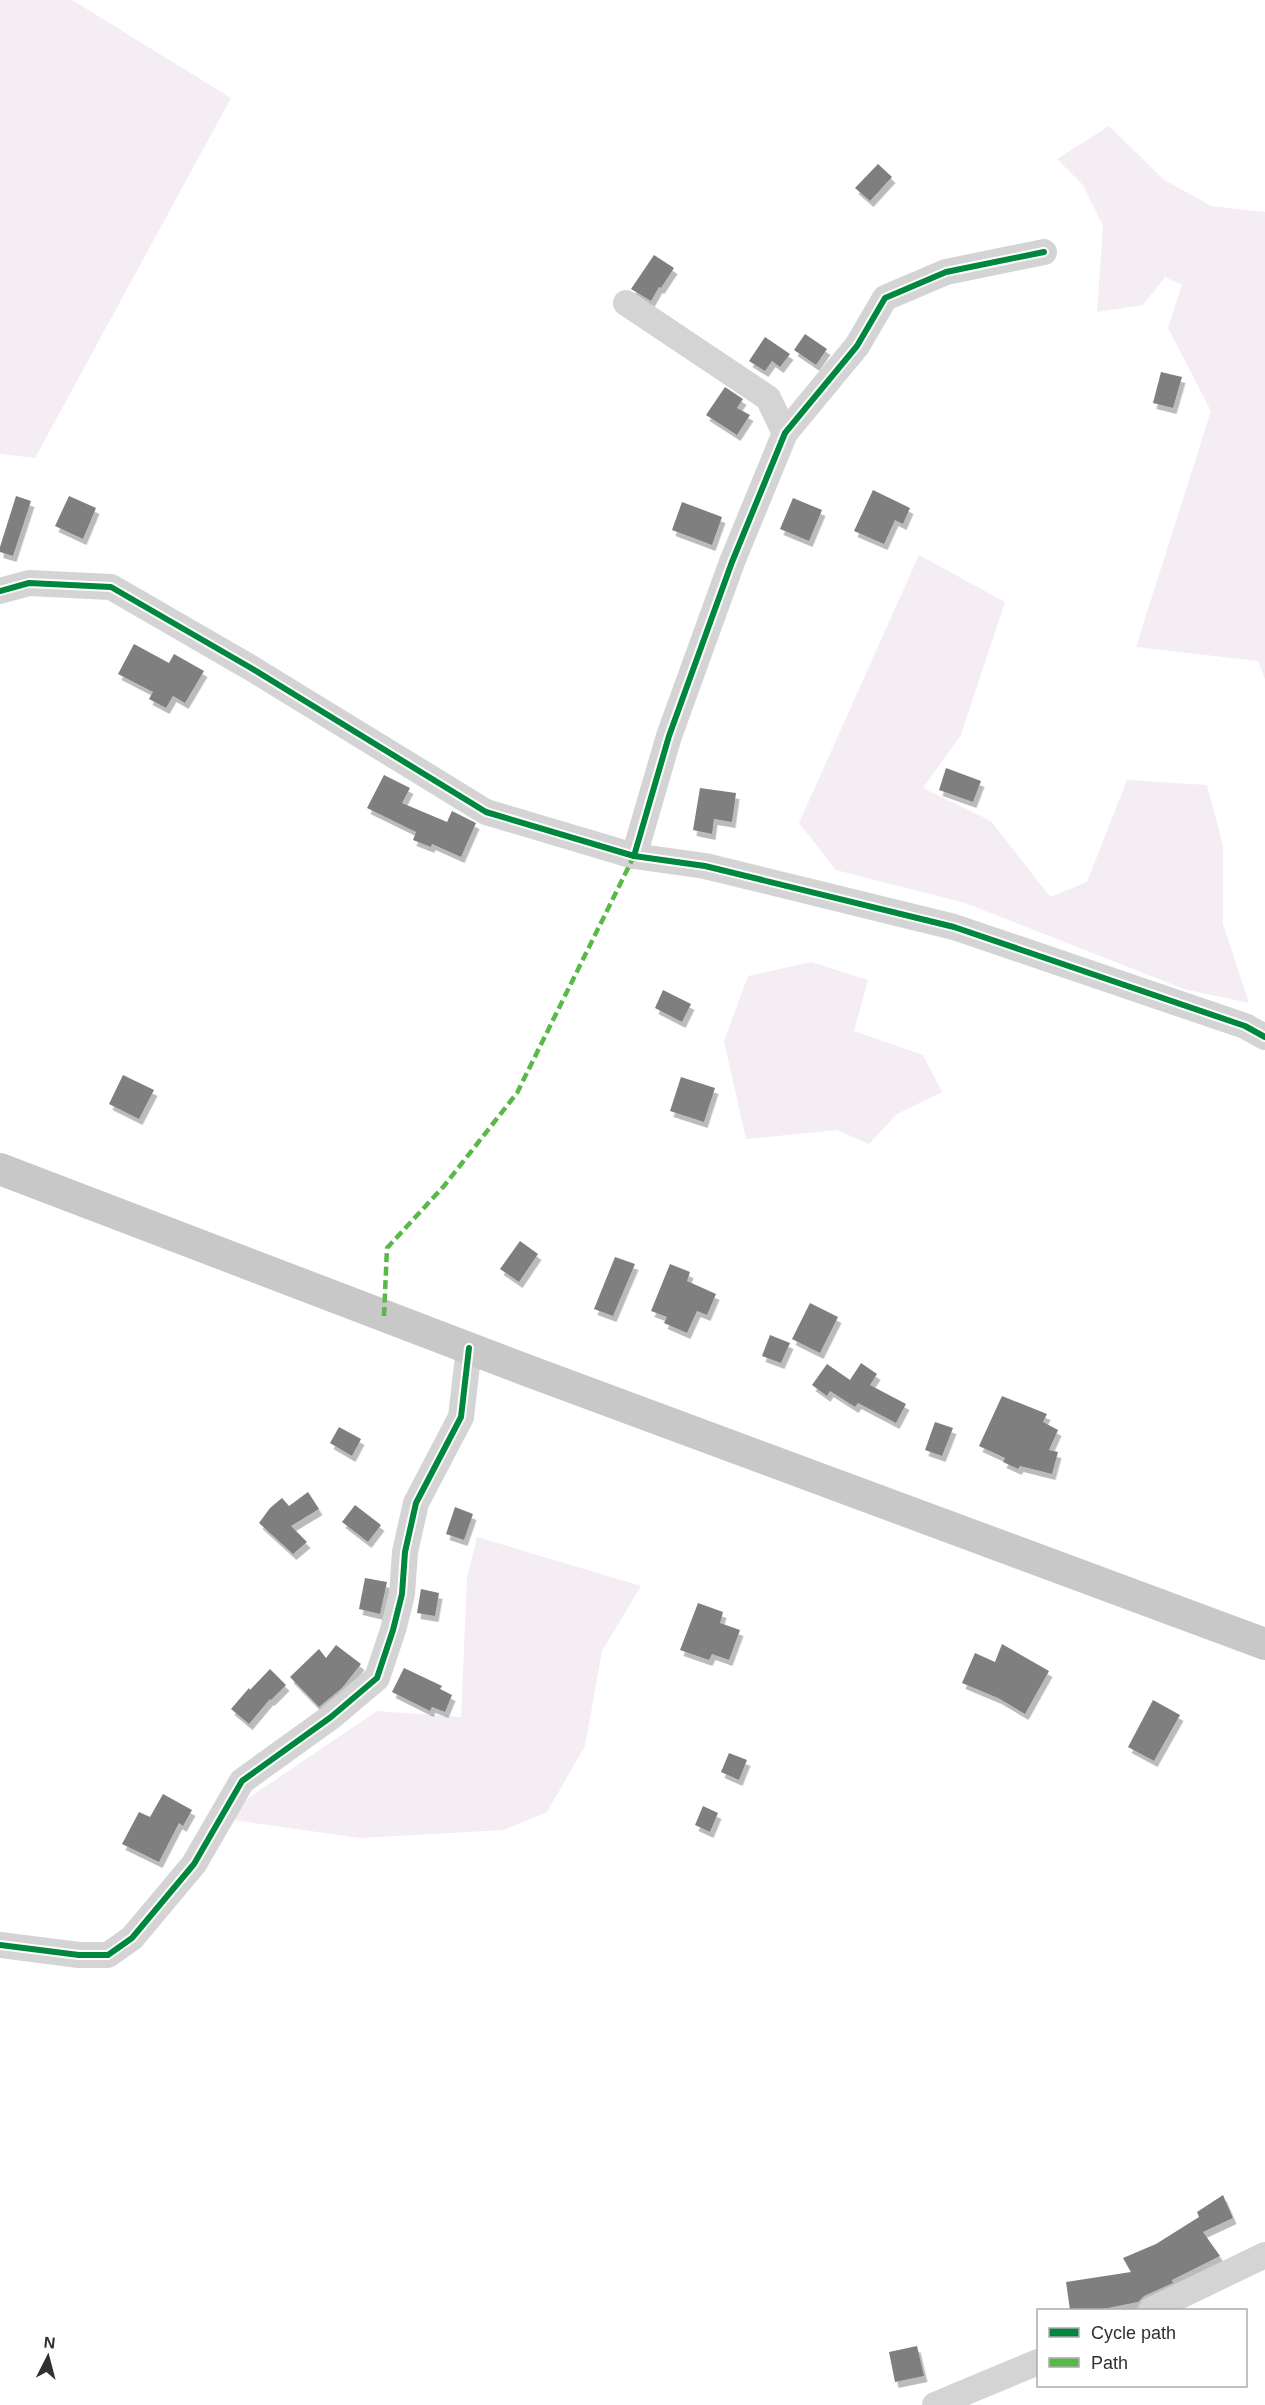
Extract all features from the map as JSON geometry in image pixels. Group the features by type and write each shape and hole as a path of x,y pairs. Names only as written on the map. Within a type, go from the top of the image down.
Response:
{"main road":[{"path":"0,1169 469,1348 1265,1644"}],"street":[{"path":"634,856 669,736 732,562 785,433 857,346 885,298 946,272 1044,252"},
{"path":"626,303 768,398 785,433"},
{"path":"0,591 29,583 111,587 261,674 486,812 634,856 705,866 954,927 1245,1026 1265,1037"},
{"path":"0,1945 79,1955 108,1955 132,1938 194,1864 242,1782 331,1717 377,1678 402,1594 405,1552 416,1503 461,1416 469,1348"},
{"path":"1154,2309 1265,2254"},
{"path":"935,2405 1037,2362"}],"shaded area":[{"path":"0,0 72,0 231,98 35,458 0,454"},
{"path":"1109,126 1163,179 1211,206 1265,212 1265,679 1258,661 1136,647 1211,411 1168,328 1182,285 1165,277 1143,305 1097,312 1103,226 1083,185 1057,159"},
{"path":"919,555 1005,602 961,735 923,788 991,821 1050,897 1087,882 1127,780 1207,785 1223,845 1223,924 1249,1003 1184,989 965,903 836,870 799,823"},
{"path":"811,962 868,980 854,1031 923,1055 942,1092 897,1114 869,1144 837,1130 746,1139 724,1041 748,976"},
{"path":"477,1537 641,1586 602,1651 585,1746 547,1812 504,1830 360,1838 219,1818 377,1711 461,1717 467,1578"}],"building":[{"path":"878,164 892,177 870,201 855,188"},
{"path":"654,255 674,268 651,301 631,289"},
{"path":"805,334 827,349 816,365 794,350"},
{"path":"765,337 790,354 780,367 772,361 765,371 749,361"},
{"path":"1161,372 1182,377 1173,408 1153,403"},
{"path":"725,387 743,399 737,408 750,415 737,435 706,415"},
{"path":"873,490 910,508 903,524 895,520 884,544 854,531"},
{"path":"16,496 31,501 13,556 0,552 0,547"},
{"path":"69,496 96,508 83,539 55,526"},
{"path":"793,498 822,510 809,541 780,529"},
{"path":"682,502 722,517 712,545 672,530"},
{"path":"134,644 169,663 174,654 204,671 185,703 173,696 166,708 149,699 153,692 118,674"},
{"path":"946,768 981,781 973,802 939,790"},
{"path":"384,775 410,788 402,803 447,822 452,811 476,823 461,857 432,844 431,847 413,840 416,832 367,808"},
{"path":"700,788 736,793 732,822 714,819 712,834 693,830"},
{"path":"663,990 691,1004 682,1022 655,1008"},
{"path":"123,1075 154,1090 139,1119 109,1104"},
{"path":"681,1077 715,1088 704,1122 670,1111"},
{"path":"520,1241 538,1254 519,1282 500,1269"},
{"path":"615,1257 635,1264 613,1316 594,1309"},
{"path":"670,1264 690,1272 687,1281 716,1294 707,1315 697,1311 687,1333 664,1323 667,1317 651,1311"},
{"path":"810,1303 838,1317 820,1353 792,1339"},
{"path":"770,1335 790,1343 781,1363 762,1356"},
{"path":"861,1363 877,1374 870,1385 906,1404 896,1423 858,1403 855,1407 830,1391 827,1396 812,1385 827,1364 850,1380"},
{"path":"1002,1396 1047,1414 1043,1422 1058,1430 1049,1450 1058,1452 1052,1474 1020,1466 1018,1469 1003,1462 1005,1458 979,1446"},
{"path":"935,1422 953,1428 942,1456 925,1450"},
{"path":"339,1427 361,1439 352,1456 330,1443"},
{"path":"308,1492 319,1509 291,1526 307,1542 293,1554 259,1523 270,1508 282,1498 289,1506"},
{"path":"355,1505 381,1525 368,1542 342,1522"},
{"path":"455,1507 473,1514 464,1540 446,1534"},
{"path":"365,1578 387,1582 380,1614 359,1609"},
{"path":"421,1589 439,1593 435,1616 417,1613"},
{"path":"698,1603 723,1612 720,1623 740,1630 729,1660 712,1654 709,1660 680,1650"},
{"path":"1002,1644 1049,1671 1025,1714 998,1698 962,1683 975,1653 995,1662"},
{"path":"336,1645 361,1664 342,1688 319,1707 290,1677 319,1649 326,1658"},
{"path":"404,1668 442,1686 440,1689 452,1695 445,1712 432,1707 430,1711 392,1692"},
{"path":"270,1669 286,1685 270,1699 249,1724 231,1709"},
{"path":"1153,1700 1180,1715 1154,1761 1128,1747"},
{"path":"729,1753 747,1760 739,1780 721,1772"},
{"path":"163,1794 192,1810 183,1826 179,1823 159,1862 122,1844 139,1812 150,1817"},
{"path":"703,1806 718,1813 710,1832 695,1825"},
{"path":"1223,2195 1233,2218 1203,2232 1220,2256 1172,2280 1173,2283 1144,2296 1138,2302 1103,2309 1070,2309 1066,2282 1131,2272 1123,2258 1156,2244 1199,2217 1197,2212"},
{"path":"917,2346 924,2376 895,2382 889,2352"}],"marked path":[{"path":"384,1316 387,1248 444,1186 517,1093 634,856"}],"cycle path":[{"path":"634,856 669,736 732,562 785,433 857,346 885,298 946,272 1044,252"},
{"path":"0,591 29,583 111,587 251,668 486,812 634,856 705,866 954,927 1245,1026 1265,1037"},
{"path":"0,1945 79,1955 108,1955 132,1938 194,1864 242,1781 331,1717 377,1678 402,1594 405,1552 416,1503 461,1417 469,1348"}]}
